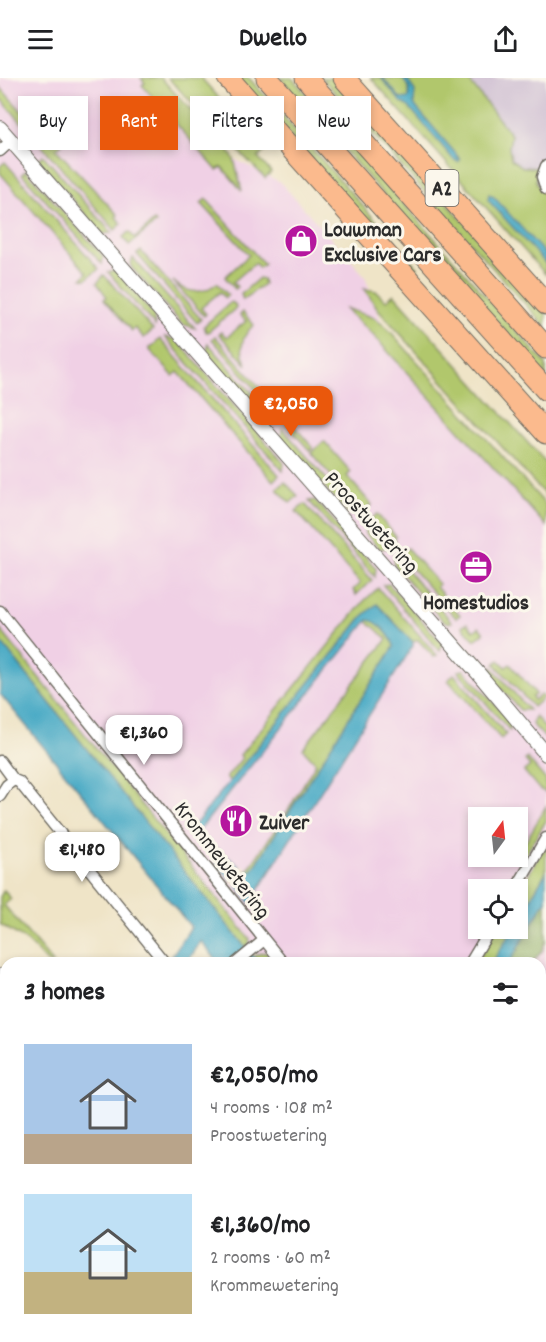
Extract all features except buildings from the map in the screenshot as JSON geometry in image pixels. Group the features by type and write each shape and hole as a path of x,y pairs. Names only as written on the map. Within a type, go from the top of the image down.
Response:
{"highway":[{"path":"228,78 546,433"},
{"name":"A2","path":"267,78 546,390"},
{"name":"A2","path":"306,78 546,348"},
{"name":"A2","path":"344,78 546,304"}],"street":[{"name":"Proostwetering","path":"0,128 478,673 546,754"},
{"path":"0,151 11,141"},
{"path":"546,166 542,177 546,189"},
{"name":"Krommewetering","path":"0,611 278,957"},
{"path":"0,761 14,780 19,782 33,798 158,957"},
{"path":"0,796 7,785 14,780"},
{"path":"522,879 546,838"},
{"path":"474,957 484,939"},
{"path":"244,957 264,940"}],"shaded area":[{"path":"0,78 161,78 177,96 100,96 100,150 178,150 178,97 190,110 190,150 226,150 234,159 280,182 365,276 381,321 546,506 546,957 258,957 0,638"},
{"path":"430,78 546,78 546,210"}],"green space":[{"path":"141,78 161,78 178,96 152,96 142,85 145,83"},
{"path":"168,78 201,78 217,96 190,96 190,101"},
{"path":"236,78 249,78 265,96 253,96"},
{"path":"280,78 292,78 308,96 296,96"},
{"path":"322,78 335,78 351,96 338,96"},
{"path":"371,78 467,78 511,135 509,148 511,159 523,167 539,168 536,182 546,198 546,275"},
{"path":"0,87 18,107 18,118 0,98"},
{"path":"178,96 190,109 190,140 178,126"},
{"path":"284,117 296,131 296,143 284,130"},
{"path":"371,118 546,313 546,327 371,132"},
{"path":"46,150 57,150 118,215 116,217 122,224 115,230"},
{"path":"199,150 228,150 234,159 242,191 222,167 217,170"},
{"path":"238,150 264,150 258,158 271,172 265,178"},
{"path":"302,150 313,150 418,268 414,272"},
{"path":"344,150 356,150 546,364 546,377"},
{"path":"43,155 112,233 103,234 38,160"},
{"path":"5,162 99,269 86,279 82,278 87,273 0,173 0,166"},
{"path":"26,170 103,256 102,264 22,174"},
{"path":"206,199 264,264 259,268 255,263 233,282 237,287 235,289 225,277 249,255 201,203"},
{"path":"154,221 156,223 129,245 123,237 129,232 135,238"},
{"path":"141,251 201,319 197,323 137,254"},
{"path":"133,258 195,328 182,324 131,267"},
{"path":"114,271 154,315 155,326 108,272"},
{"path":"104,275 153,330 144,338 135,328 132,331 104,299 107,297 97,283"},
{"path":"259,278 263,279 264,284 243,300 241,294"},
{"path":"173,281 189,291 206,290 217,283 228,295 225,298 220,292 201,308 206,314 204,316"},
{"path":"364,289 376,291 386,301 394,294 546,463 546,496 378,309"},
{"path":"231,302 236,308 206,332 204,326"},
{"path":"344,308 375,318 389,330 546,505 546,526 372,334"},
{"path":"243,312 254,325 246,334 243,343 242,349 247,365 219,334 221,332 227,337 246,321 240,315"},
{"path":"215,336 275,405 272,408 212,339"},
{"path":"165,337 177,340 284,463 283,471"},
{"path":"160,339 279,475 273,481 178,372 173,376 149,349"},
{"path":"208,343 268,411 257,411 207,352"},
{"path":"290,421 313,448 310,451 286,424"},
{"path":"282,428 359,516 348,514 281,437"},
{"path":"324,441 351,472 347,476 372,505 363,512 311,453"},
{"path":"285,482 298,496 290,503 277,489"},
{"path":"315,500 376,568 375,577 309,501"},
{"path":"305,504 372,580 356,595 353,590 360,583 296,511"},
{"path":"377,514 396,537 392,545 370,520"},
{"path":"366,524 388,548 379,549 365,533"},
{"path":"402,548 404,550 407,548 439,584 436,587 460,615 456,618 397,552"},
{"path":"394,555 452,622 443,621 394,565"},
{"path":"389,584 442,643 440,651 383,585"},
{"path":"378,588 437,655 434,657 418,640 413,642 377,604 363,616 230,781 226,778 242,758 240,755 364,601"},
{"path":"368,619 384,630 394,647 252,871 247,871 287,812 316,763 303,749 387,639 368,622"},
{"path":"467,623 474,631 479,627 484,633 475,640 462,626"},
{"path":"0,629 250,939 249,944 245,947 0,641"},
{"path":"499,660 506,667 510,664 536,694 532,697 534,700 541,695 544,697 533,707 495,664"},
{"path":"492,667 529,710 520,710 491,677"},
{"path":"464,670 511,722 510,731 458,671"},
{"path":"454,674 506,734 501,739 448,680"},
{"path":"535,716 546,729 546,739 532,724"},
{"path":"527,758 546,780 546,793 539,789 524,771 530,766 525,760"},
{"path":"546,806 546,821 528,852 528,838"},
{"path":"546,844 546,872 528,903 528,879 526,879"},
{"path":"4,890 11,899 4,905 48,957 42,957 27,941 0,924 0,897"},
{"path":"546,900 546,941 542,951 537,957 513,957 517,950 519,951 517,949 523,939 528,939 528,930"},
{"path":"490,939 507,939 496,957 480,957"},
{"path":"266,952 270,957 253,957"}],"water":[{"path":"381,78 401,99 409,98 409,88 402,78 406,78 415,91 416,107 456,154 460,160 458,162 453,159"},
{"path":"489,194 546,255 546,264 488,200"},
{"path":"377,604 413,642 413,646 250,903 216,863 215,847 246,871 252,871 394,647 391,639 380,626 368,620 201,828 198,832 211,844 209,846 191,830 363,616"},
{"path":"0,641 253,957 214,957 201,941 191,957 171,957 191,927 0,694"},
{"path":"546,872 546,900 528,931 528,903"},
{"path":"507,939 523,939 513,957 496,957"}],"pier":[{"path":"242,865 248,869 236,886 230,881"}],"place":[{"name":"Louwman Exclusive Cars","path":"301,241"},
{"name":"Homestudios","path":"476,567"},
{"name":"Zuiver","path":"236,821"}]}
